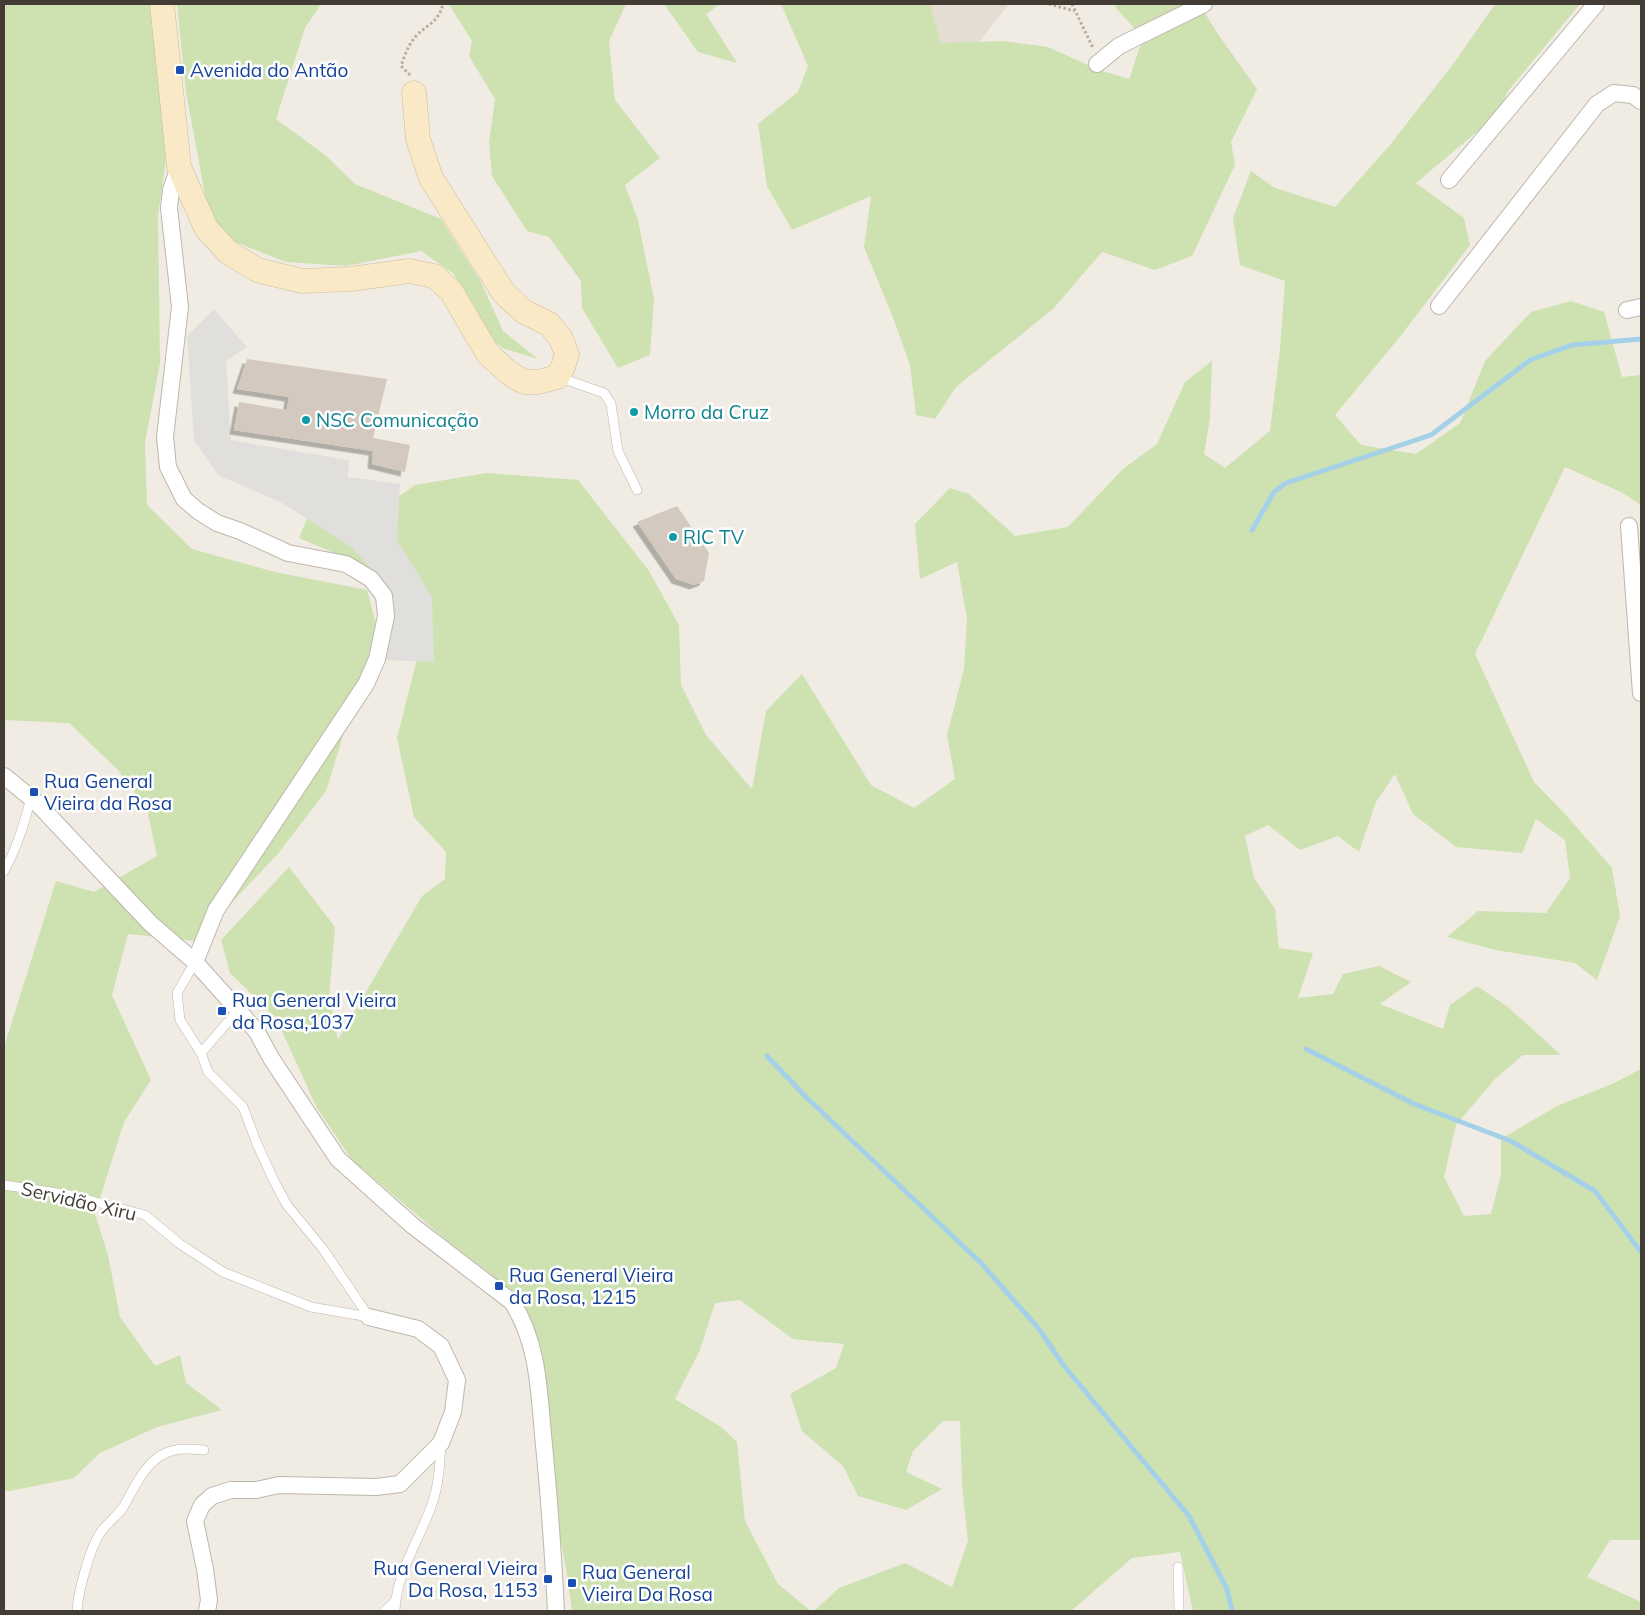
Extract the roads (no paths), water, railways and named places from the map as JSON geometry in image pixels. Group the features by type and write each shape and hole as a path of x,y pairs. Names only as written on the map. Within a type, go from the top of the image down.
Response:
{"street":[{"path":"162,4 180,167 206,228 228,252 257,270 302,281 351,279 409,271 434,276 451,292 488,354 509,373 524,382 539,382 557,377 563,367 567,354 560,337 549,324 523,311 503,292 431,178 418,140 414,93"},
{"path":"1098,64 1113,49 1204,4"},
{"path":"1448,180 1596,4"},
{"path":"1439,306 1597,104 1614,93 1633,95 1641,101"},
{"path":"180,167 171,190 168,208 180,307 166,436 168,467 184,499 217,523 240,531 288,553 346,564 371,579 384,596 386,616 377,659 366,684 216,910 195,962"},
{"path":"1629,526 1641,693"},
{"path":"4,776 31,798 150,924 195,962 238,1010 257,1032 271,1058 338,1160 413,1226 512,1302 520,1315 530,1340 536,1366 551,1513 556,1611"},
{"path":"208,1611 205,1569 195,1521 202,1505 212,1496 231,1490 256,1490 279,1485 376,1488 400,1484 441,1443 453,1412 456,1380 441,1346 418,1329 369,1316"}],"lane":[{"path":"557,377 604,393 611,404 618,451 637,490"},
{"path":"4,871 13,855 22,831 31,798"},
{"path":"195,962 177,993 180,1020 201,1053 208,1072 243,1106 257,1144 275,1184 287,1205 322,1249 369,1316"},
{"path":"201,1053 238,1010"},
{"name":"Servidão Xiru","path":"4,1184 70,1196 145,1215 180,1244 223,1272 311,1307 369,1316"},
{"path":"395,1611 395,1601 412,1548 433,1500 439,1471 441,1443"},
{"path":"77,1611 78,1594 101,1532 121,1510 140,1478 154,1462 166,1453 181,1449 204,1450"},
{"path":"1178,1567 1179,1611"},
{"path":"385,1611 395,1601"}],"waterway":[{"path":"1252,530 1274,492 1286,483 1431,435 1530,360 1572,345 1641,339"},
{"path":"1306,1049 1414,1104 1511,1141 1595,1191 1641,1252"},
{"path":"767,1056 806,1097 981,1263 1039,1329 1064,1366 1189,1516 1227,1589 1232,1611"}],"place":[{"name":"Avenida do Antão","path":"180,70"},
{"name":"Morro da Cruz","path":"634,412"},
{"name":"NSC Comunicação","path":"306,420"},
{"name":"RIC TV","path":"673,537"},
{"name":"Rua General Vieira da Rosa","path":"34,792"},
{"name":"Rua General Vieira da Rosa,1037","path":"222,1011"},
{"name":"Rua General Vieira da Rosa, 1215","path":"499,1286"},
{"name":"Rua General Vieira Da Rosa, 1153","path":"548,1579"},
{"name":"Rua General Vieira Da Rosa","path":"572,1583"}]}
